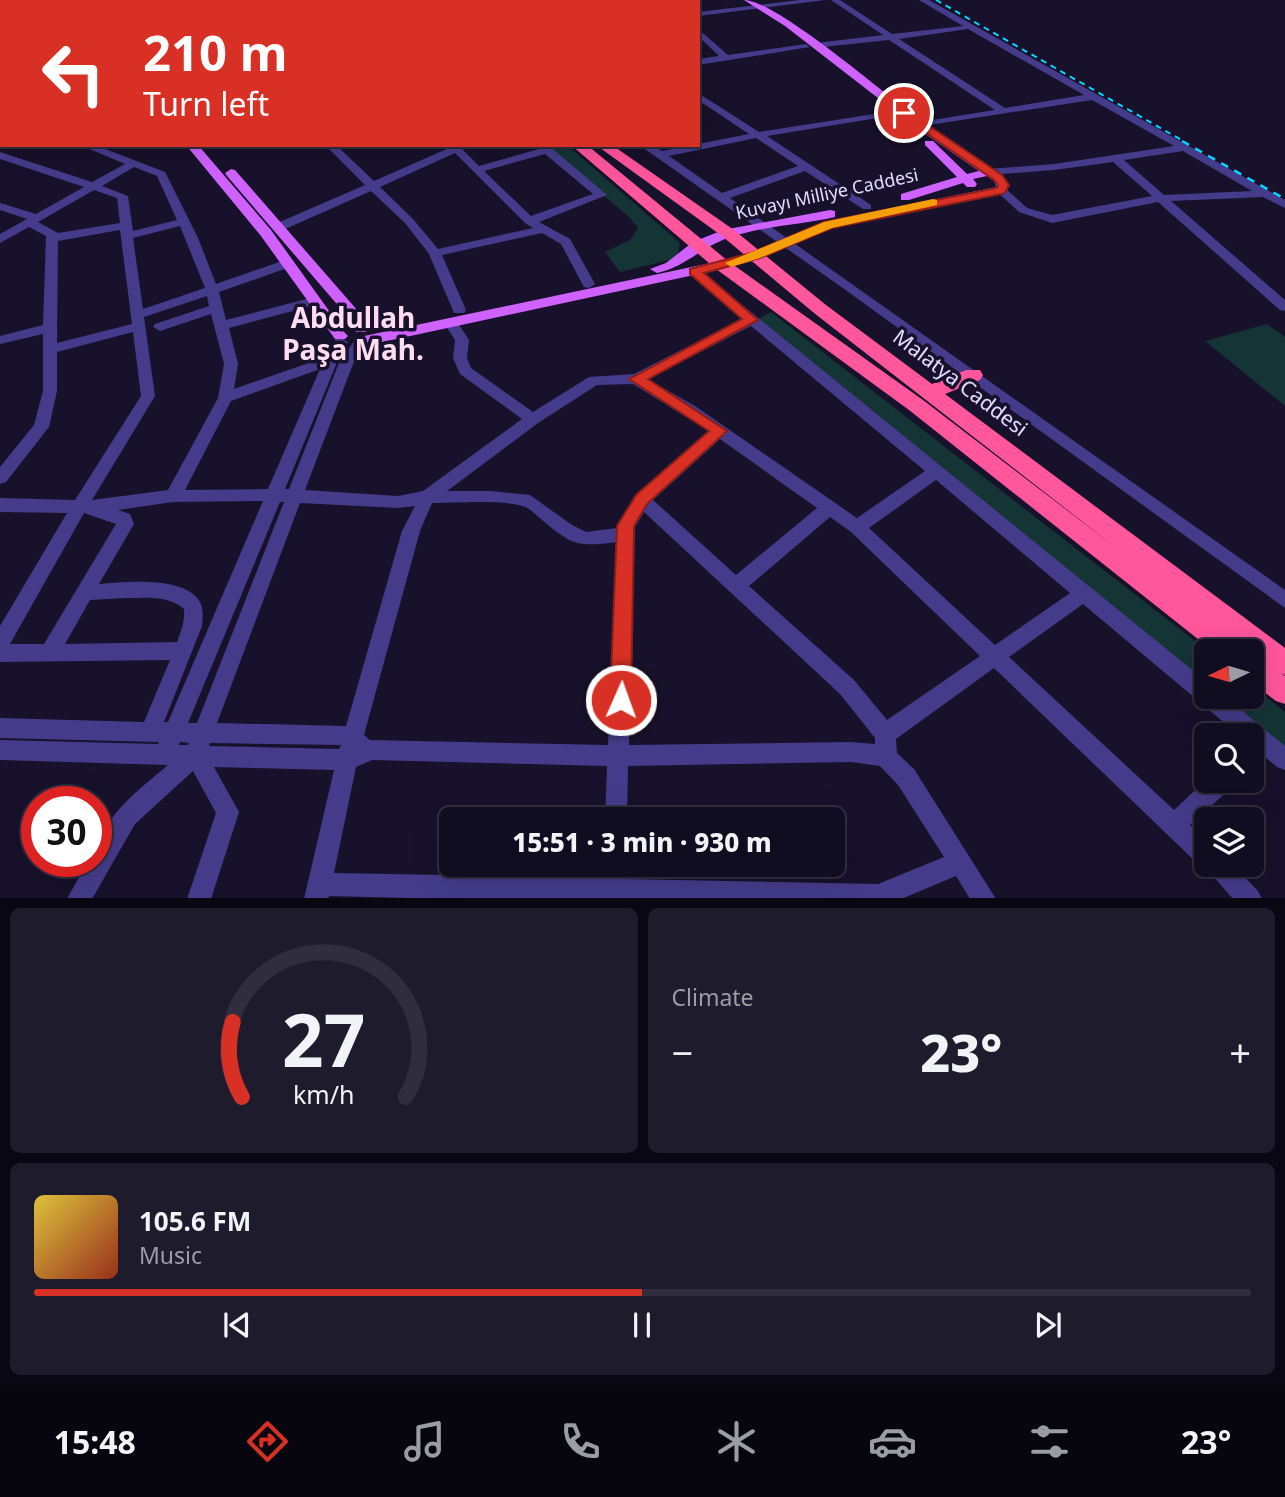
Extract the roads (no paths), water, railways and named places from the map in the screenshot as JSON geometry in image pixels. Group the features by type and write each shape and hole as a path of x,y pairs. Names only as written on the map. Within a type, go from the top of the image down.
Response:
{"highway":[{"path":"580,147 723,265 916,405 1217,639"},
{"name":"Malatya Caddesi","path":"606,147 728,233 820,309 1285,663"},
{"path":"930,393 973,375"},
{"path":"1264,676 1285,692"}],"main road":[{"name":"Kuvayı Milliye Caddesi","path":"455,316 694,272 755,256 828,225 1002,188 988,172 752,4 735,0"},
{"name":"Kuvayı Milliye Caddesi","path":"811,47 940,152 982,194"},
{"path":"194,147 289,263 340,339 347,330 362,336 455,316"},
{"path":"210,147 353,314 362,336"},
{"name":"Kuvayı Milliye Caddesi","path":"455,316 671,266 698,244 728,233 867,206 988,172"}],"street":[{"path":"700,14 752,4 821,0"},
{"path":"835,0 1003,111"},
{"path":"923,0 1285,205"},
{"path":"700,62 965,28"},
{"path":"700,33 726,58"},
{"path":"700,97 867,206"},
{"path":"920,125 1091,97"},
{"path":"700,147 890,113"},
{"path":"332,147 409,221 435,253 462,340 460,358 465,371 533,419"},
{"path":"279,227 375,186 454,147 529,221 566,242 589,284"},
{"path":"649,147 973,375 1285,600"},
{"path":"660,155 699,147"},
{"path":"108,148 161,174 212,290 231,363 225,398 173,496"},
{"path":"476,170 544,148 601,195 529,221"},
{"path":"988,172 1054,167 1184,148"},
{"path":"0,154 122,196 148,396 86,507 0,644"},
{"path":"1114,157 1282,302"},
{"path":"0,239 134,163"},
{"path":"721,197 807,167"},
{"path":"1054,167 1002,188 1023,210 1052,219 1161,198 1266,194"},
{"path":"0,206 32,220 52,234 50,391 41,427 0,478"},
{"path":"52,238 184,222"},
{"path":"435,253 544,229"},
{"path":"49,350 138,321 212,290 289,263"},
{"path":"694,272 1194,684"},
{"path":"221,326 314,301"},
{"path":"160,327 216,308"},
{"path":"751,320 636,379 594,380 533,419 427,497 411,531 357,750 318,891 878,896 961,862"},
{"path":"0,340 50,328"},
{"path":"79,898 127,816 199,745 346,363 362,336"},
{"path":"165,753 340,339"},
{"path":"225,398 331,360"},
{"path":"636,379 719,431 857,527 1194,844"},
{"path":"617,807 626,526 642,500 719,431"},
{"path":"857,527 937,471"},
{"path":"0,505 86,507 173,496 275,495 398,502 427,497 492,497 530,501 566,530 585,539 625,534"},
{"path":"642,500 847,687 884,734 887,758"},
{"path":"50,652 125,524 124,519 86,507"},
{"path":"736,586 830,508"},
{"path":"87,592 163,592 178,594 190,601 194,610 192,626 151,730"},
{"path":"884,734 1083,594"},
{"path":"0,653 184,651"},
{"path":"1220,709 1233,723"},
{"path":"0,728 175,732 199,745 228,812 199,898"},
{"path":"0,750 165,753 199,745 619,756 852,752 876,754 887,758 906,777 984,898"},
{"path":"1264,752 1285,760"},
{"path":"1174,825 1209,793"},
{"path":"1228,877 1250,898"}],"railway":[{"path":"936,0 1185,142"},
{"path":"1182,141 1285,199"}],"district":[{"name":"Abdullah Paşa Mah.","path":"353,334"}]}
